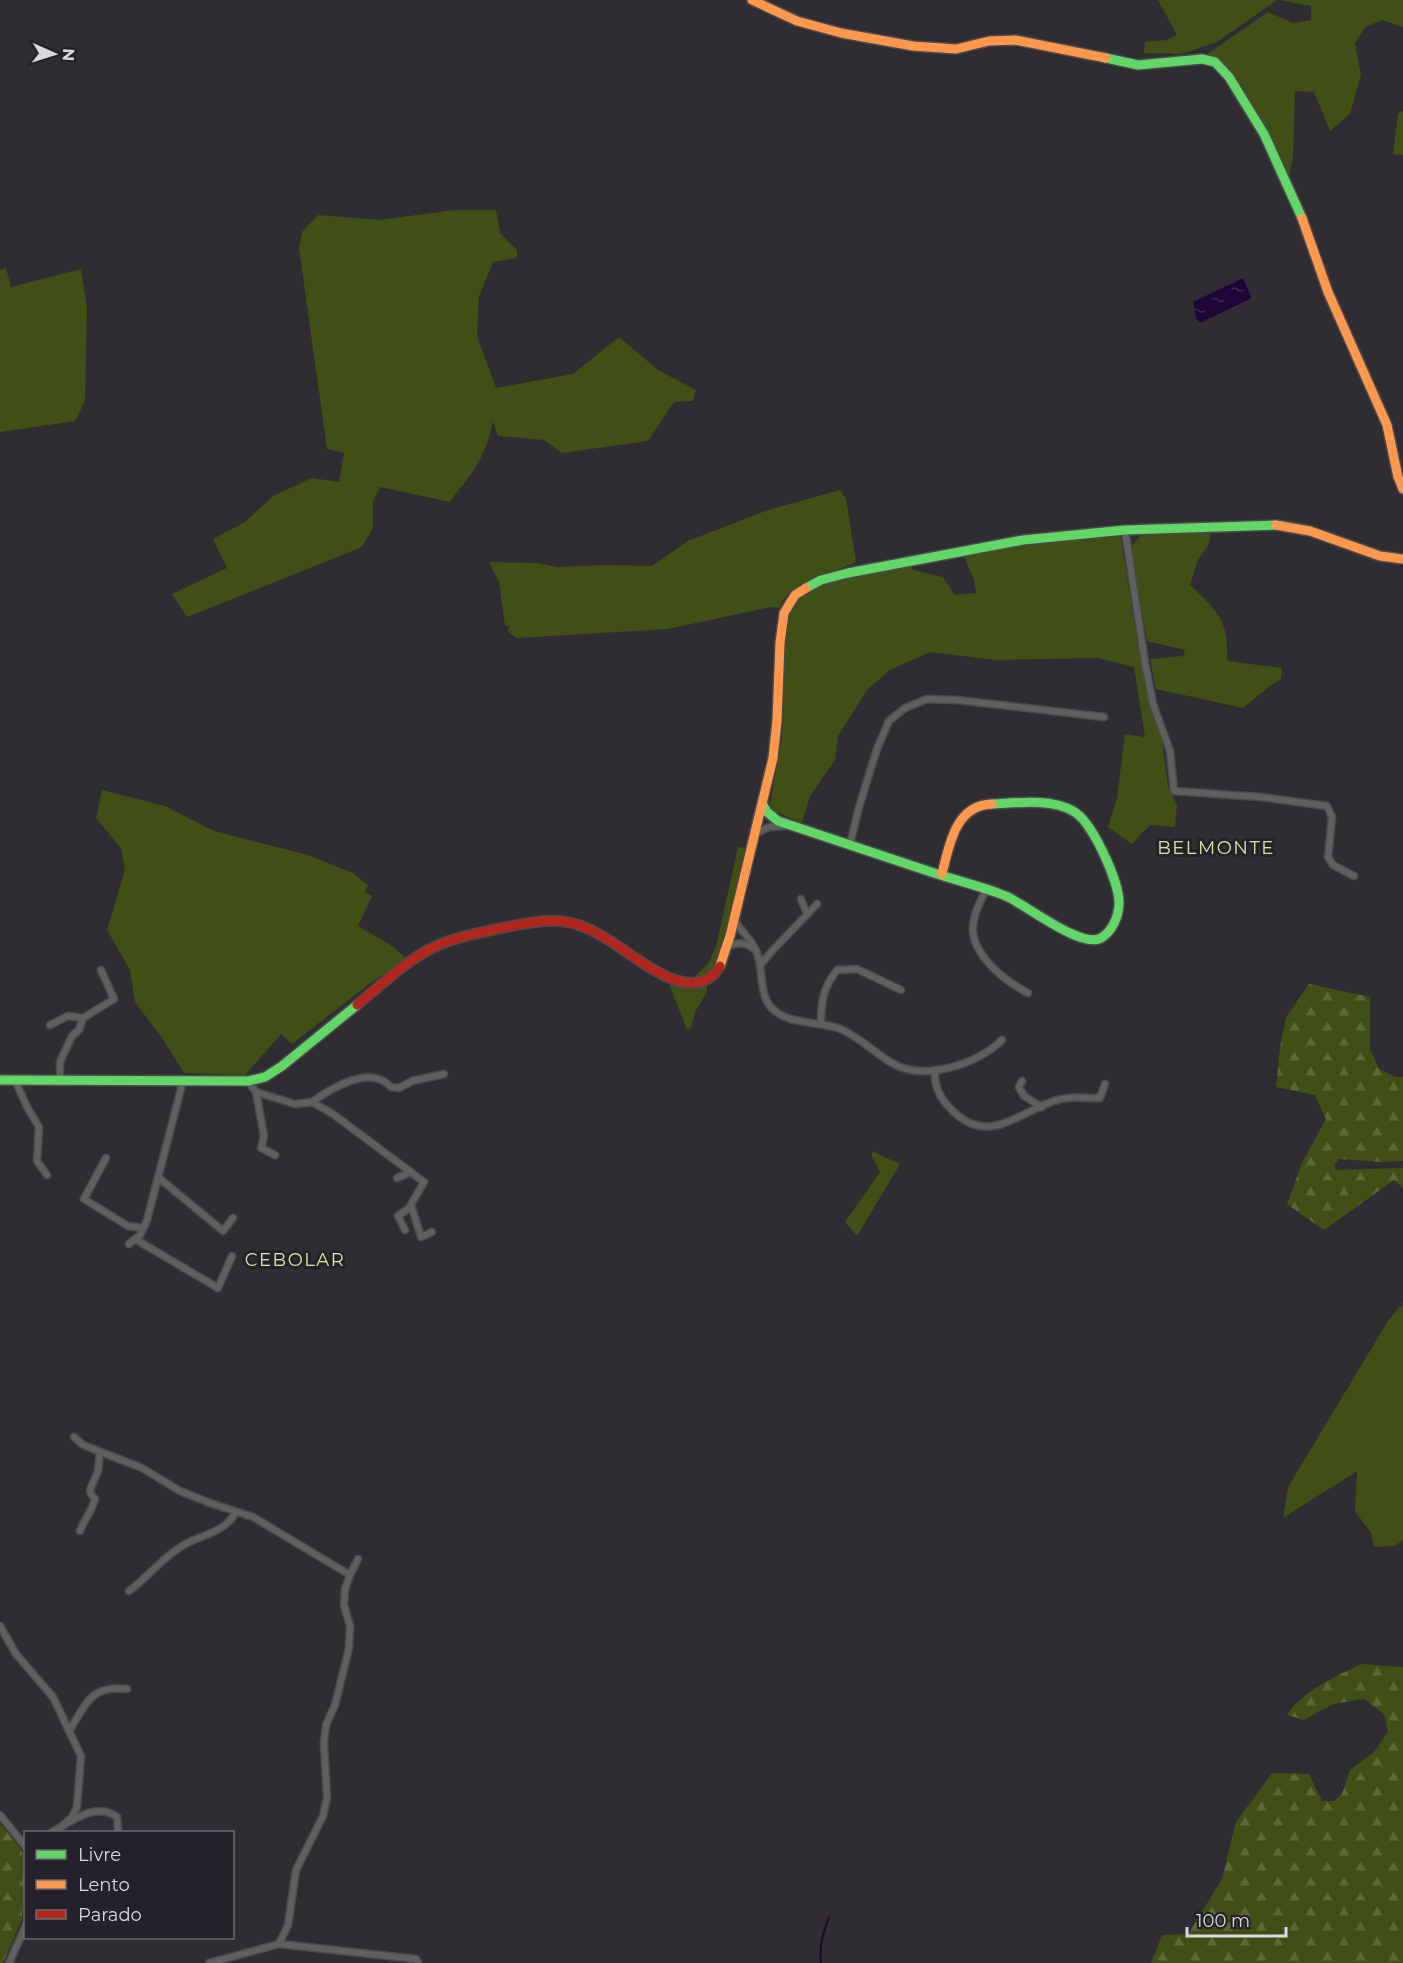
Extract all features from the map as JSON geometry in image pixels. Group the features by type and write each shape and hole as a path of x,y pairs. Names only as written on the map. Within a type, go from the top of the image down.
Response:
{"street":[{"path":"752,0 797,21 841,33 913,46 956,50 989,41 1015,40 1138,65 1202,59 1215,62 1229,77 1264,134 1284,175 1304,223 1328,292 1387,425 1398,477 1403,489"},
{"path":"0,1080 248,1081 265,1077 282,1066 419,956 435,946 530,923 559,921 585,927 603,936 662,975 688,983 701,982 716,974 727,947 763,805 777,722 780,643 784,613 795,595 821,580 1023,540 1125,530 1282,525 1310,531 1380,556 1403,559"},
{"path":"1125,530 1145,663 1153,704 1170,751 1174,791 1261,797 1327,806 1332,817 1328,857 1333,865 1354,876"},
{"path":"850,845 877,749 889,721 905,708 927,699 957,700 1104,717"},
{"path":"755,834 769,827 783,825 942,874 1007,897 1077,937 1090,941 1102,938 1112,928 1118,913 1117,887 1086,822 1077,813 1064,807 1048,804 983,804 973,807 963,814 957,824 942,874"},
{"path":"763,805 767,812 778,821 792,827"},
{"path":"986,890 979,903 973,926 975,939 984,957 1000,973 1028,993"},
{"path":"801,898 807,914"},
{"path":"760,965 817,904"},
{"path":"734,918 757,952 765,994 770,1006 786,1017 841,1029 861,1040 893,1064 912,1069 935,1070 960,1065 995,1047 1002,1040"},
{"path":"727,947 733,944 743,944 751,946 757,952"},
{"path":"821,1024 821,1005 826,984 837,970 857,969 901,990"},
{"path":"50,1025 68,1016 83,1018 114,999 101,970"},
{"path":"60,1081 60,1062 72,1036 79,1030 83,1018"},
{"path":"935,1070 934,1080 942,1100 954,1114 971,1124 992,1127 1066,1098 1100,1098 1105,1084"},
{"path":"256,1092 295,1104 312,1102 337,1086 356,1079 378,1077 385,1080 391,1087 399,1088 412,1081 444,1074"},
{"path":"15,1080 39,1127 37,1161 47,1175"},
{"path":"129,1244 140,1235 147,1220 183,1081"},
{"path":"248,1081 256,1092 264,1136 261,1148 275,1155"},
{"path":"1022,1081 1020,1091 1042,1107"},
{"path":"312,1102 333,1114 424,1182 411,1205 398,1216 405,1230"},
{"path":"106,1158 84,1199 128,1226 143,1228"},
{"path":"398,1178 411,1172"},
{"path":"159,1178 223,1231 233,1218"},
{"path":"411,1205 421,1237 432,1232"},
{"path":"135,1239 218,1288 232,1256"},
{"path":"74,1437 83,1445 142,1468 180,1491 253,1517 350,1575"},
{"path":"80,1531 84,1520 93,1508 95,1499 90,1490 98,1471 100,1452"},
{"path":"129,1591 146,1579 162,1561 182,1546 216,1532 231,1521 236,1512"},
{"path":"279,1944 288,1925 296,1870 323,1816 327,1798 324,1743 349,1648 350,1626 344,1605 345,1589 358,1559"},
{"path":"0,1626 16,1654 53,1697 81,1756 77,1807 72,1817 62,1827"},
{"path":"69,1731 91,1698 99,1691 110,1687 127,1689"},
{"path":"55,1831 87,1812 103,1811 117,1818 118,1831"},
{"path":"0,1815 24,1845"},
{"path":"9,1963 24,1929"},
{"path":"209,1963 279,1944 417,1961"}],"green space":[{"path":"1158,0 1277,0 1217,42 1181,54 1144,53 1145,42 1167,40 1177,35"},
{"path":"1279,0 1403,0 1403,27 1382,20 1365,27 1355,43 1361,75 1350,114 1330,131 1314,92 1295,91 1293,157 1289,176 1268,132 1224,65 1206,55 1268,12 1293,23 1311,20 1311,6"},
{"path":"1403,111 1403,155 1393,154 1398,114"},
{"path":"455,210 496,210 500,233 517,250 517,258 493,262 479,296 477,336 496,388 573,374 619,337 658,370 696,390 693,401 674,402 648,441 562,453 544,440 498,436 493,421 480,459 450,502 380,487 373,502 373,528 362,547 187,617 172,594 227,568 213,539 245,522 273,496 312,478 339,482 344,453 327,449 299,248 302,232 318,215 379,220"},
{"path":"6,268 11,287 81,269 87,308 85,401 75,421 0,432 0,270"},
{"path":"840,490 846,499 856,562 801,586 791,592 779,608 771,607 668,629 517,638 508,632 509,626 505,626 499,582 489,562 537,563 558,567 652,566 688,541 768,510"},
{"path":"1208,529 1211,533 1208,546 1198,560 1190,585 1215,610 1224,626 1227,661 1282,668 1281,679 1243,708 1156,689 1150,659 1183,656 1185,650 1147,641 1131,547 1141,535"},
{"path":"1115,534 1121,538 1149,701 1162,741 1168,787 1177,805 1175,827 1150,825 1132,844 1108,827 1117,798 1125,734 1145,737 1134,667 1098,658 996,660 930,652 890,670 867,690 838,736 835,760 810,796 802,823 774,811 770,804 783,727 785,641 791,609 797,599 806,592 834,581 911,565 913,570 943,577 955,595 976,593 974,580 963,554 1069,538"},
{"path":"102,790 165,806 214,831 308,855 353,873 368,885 365,892 372,896 358,926 392,946 407,959 372,982 292,1044 281,1034 245,1075 184,1073 135,1002 130,970 107,930 125,870 121,848 96,818"},
{"path":"738,847 747,848 724,949 714,971 701,978 692,979 708,964 716,947"},
{"path":"669,984 694,989 707,985 707,992 695,1012 691,1028 687,1029"},
{"path":"1309,984 1370,997 1370,1049 1379,1069 1396,1077 1403,1077 1403,1161 1339,1159 1334,1165 1337,1170 1403,1168 1403,1188 1394,1180 1324,1230 1287,1204 1302,1163 1326,1119 1315,1095 1276,1087 1286,1017"},
{"path":"872,1151 900,1164 857,1236 845,1222 880,1172 872,1157"},
{"path":"1403,1303 1403,1540 1395,1546 1374,1547 1371,1533 1355,1511 1357,1471 1283,1518 1288,1487 1388,1321"},
{"path":"1361,1664 1403,1667 1403,1963 1151,1963 1162,1935 1188,1934 1222,1879 1236,1822 1272,1773 1309,1774 1322,1801 1334,1801 1342,1794 1350,1770 1375,1751 1388,1732 1384,1714 1364,1699 1333,1704 1304,1720 1287,1715 1310,1692"},
{"path":"0,1823 22,1851 24,1887 22,1919 3,1963 0,1963"}],"water":[{"path":"1243,278 1251,296 1250,299 1200,323 1196,318 1193,302"}],"waterway":[{"path":"821,1963 822,1940 829,1917"}],"traffic: fast":[{"path":"1106,58 1138,65 1202,59 1215,62 1229,77 1264,134 1302,218"},
{"path":"806,588 821,580 848,573 1023,540 1125,530 1276,525"},
{"path":"763,805 767,812 778,821 1008,897 1054,925 1081,938 1092,940 1105,935 1112,927 1118,913 1118,893 1103,852 1088,826 1073,811 1054,804 1033,802 992,804"},
{"path":"0,1080 248,1081 265,1077 282,1066 357,1005"}],"traffic: slow":[{"path":"752,0 797,21 841,33 913,46 956,49 989,41 1015,40 1106,58"},
{"path":"1302,218 1328,292 1387,425 1398,477 1403,489"},
{"path":"1276,525 1310,531 1380,556 1403,559"},
{"path":"720,966 730,936 773,758 784,613 795,595 806,588"},
{"path":"942,874 951,840 962,819 970,811 992,804"}],"traffic: jam":[{"path":"357,1005 404,966 434,947 477,933 548,921 559,921 587,928 645,965 678,981 694,983 708,979 720,966"}],"district":[{"name":"BELMONTE","path":"1216,848"},
{"name":"CEBOLAR","path":"295,1260"}]}
